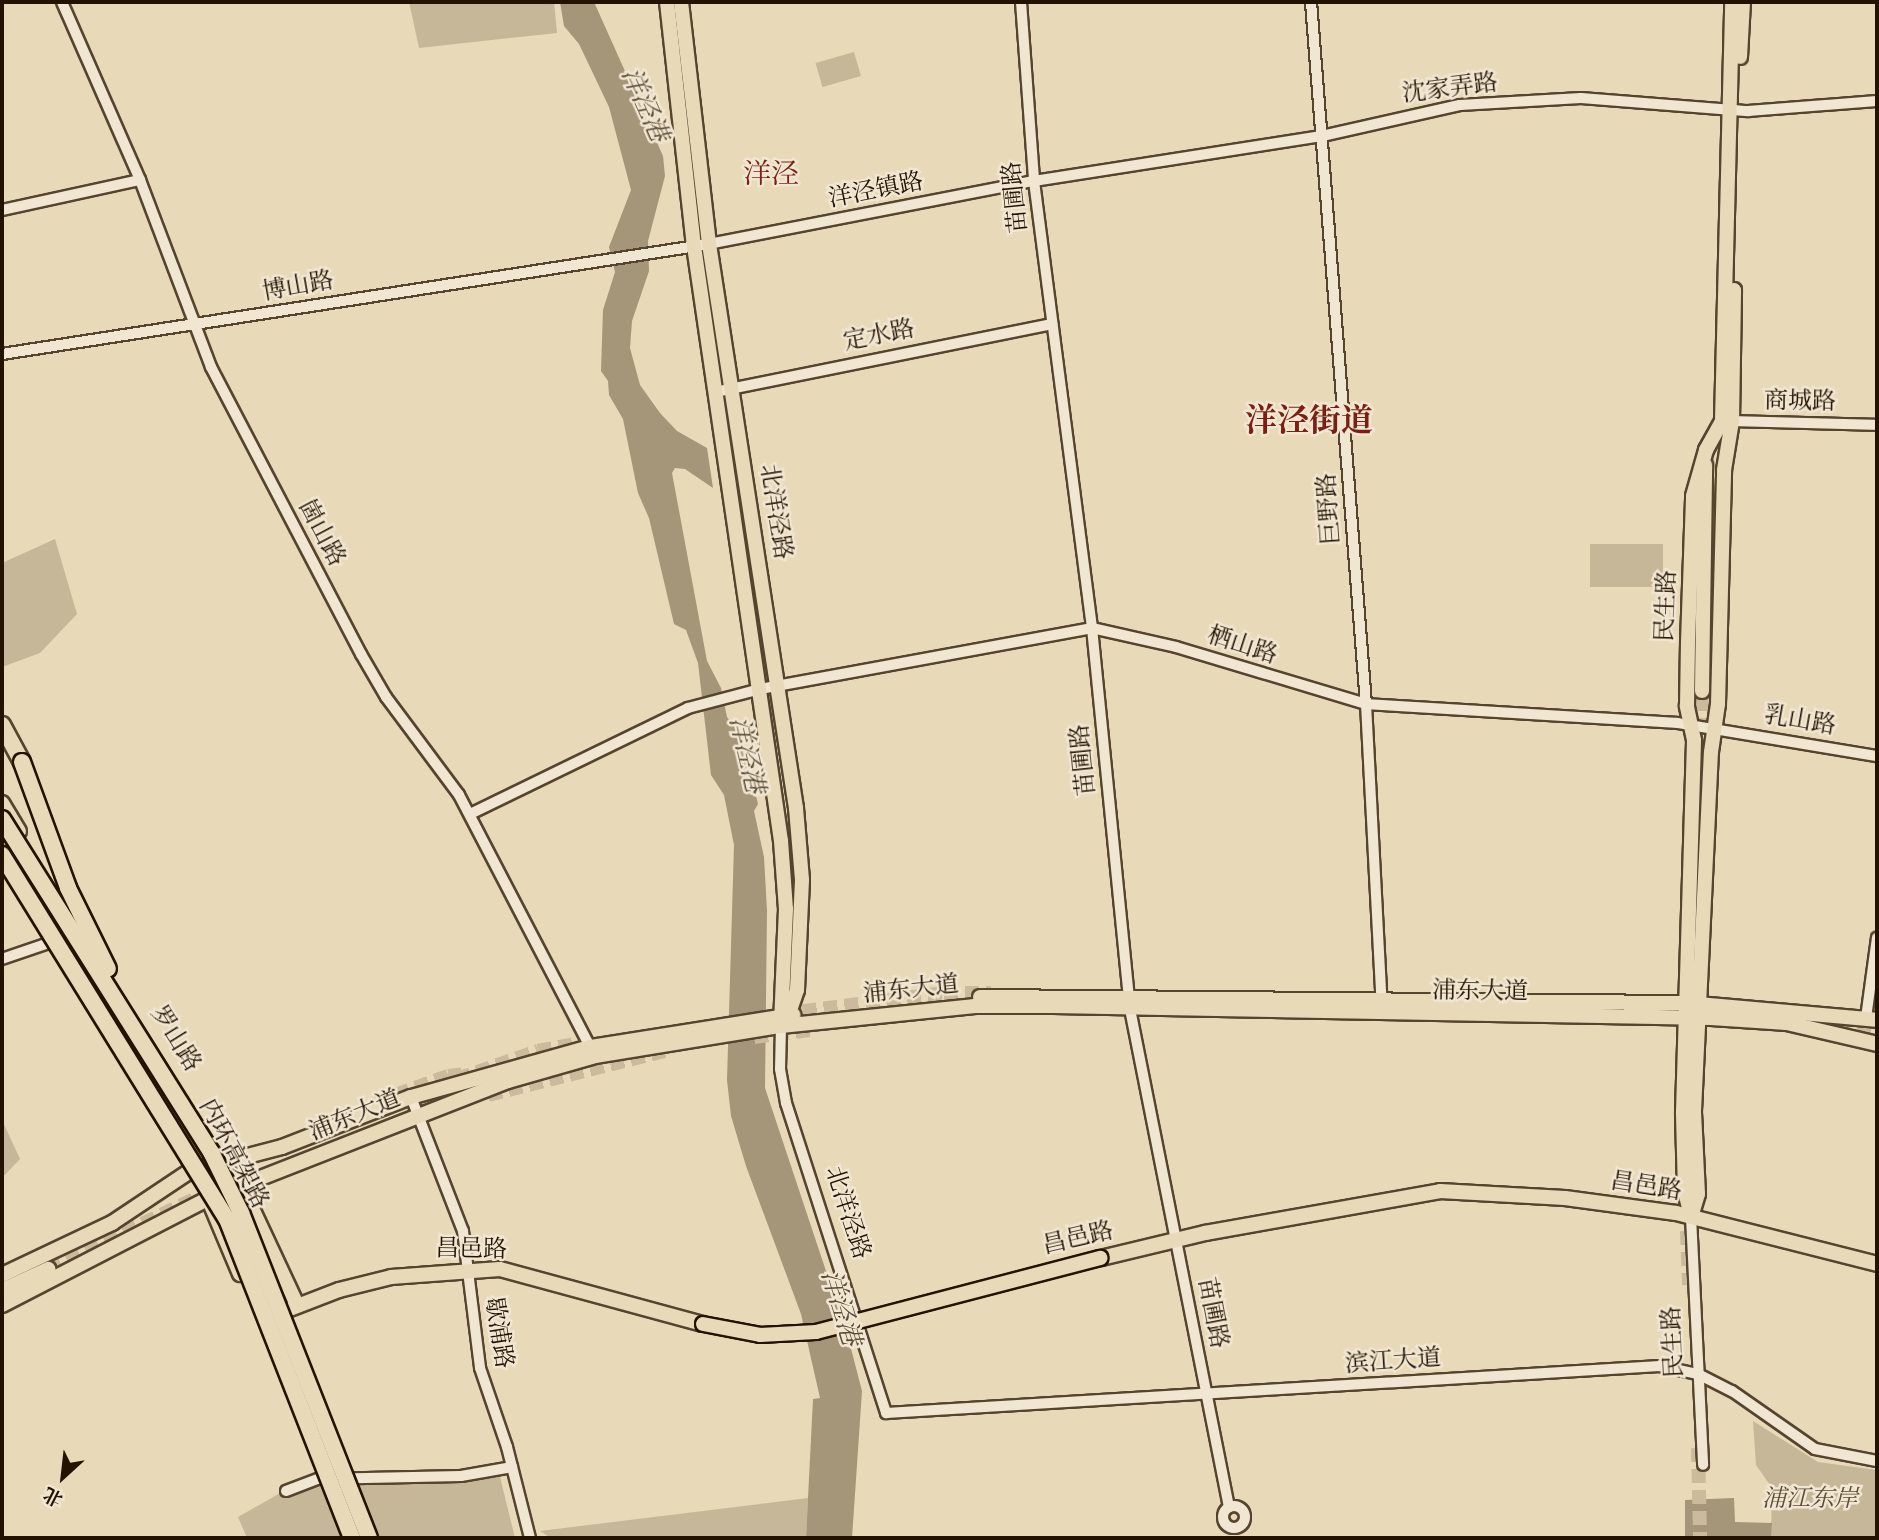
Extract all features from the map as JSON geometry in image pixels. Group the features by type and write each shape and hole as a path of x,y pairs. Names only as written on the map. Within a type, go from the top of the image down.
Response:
{"highway":[{"path":"2,725 22,762 94,944 217,1158"},
{"name":"内环高架路","path":"2,819 217,1158 369,1538"},
{"name":"内环高架路","path":"2,855 227,1219 352,1538"}],"main road":[{"name":"北洋泾路","path":"667,2 702,245 733,388 779,686 802,880 797,990 780,1020"},
{"name":"北洋泾路","path":"681,2 715,392 760,690 786,909 780,1020"},
{"name":"民生路","path":"1690,1217 1685,1191 1683,1124 1716,727 1727,421 1733,110 1732,2"},
{"name":"民生路","path":"1733,110 1743,2"},
{"name":"民生路","path":"1693,1011 1693,724 1686,689 1693,496 1706,450 1727,421"},
{"path":"1706,450 1707,691 1716,517 1724,470"},
{"name":"罗山路","path":"2,803 217,1158 239,1186 298,1306"},
{"path":"2,864 207,1199"},
{"name":"浦东大道","path":"2,1275 112,1223 190,1171 217,1158 282,1147 411,1097 593,1051 780,1020 975,1006 1130,1003 1693,1011 1872,1019"},
{"name":"浦东大道","path":"1693,1011 1787,1023 1877,1044"},
{"path":"1787,1023 1877,1029"},
{"path":"1787,1023 1877,1037"},
{"name":"浦东大道","path":"2,1305 207,1199 420,1114 593,1051"},
{"path":"253,1152 376,1102"},
{"name":"昌邑路","path":"207,1199 259,1321 391,1277 467,1269 500,1269 702,1324 760,1335 816,1332 1175,1240 1440,1191 1565,1198 1690,1217 1877,1264"},
{"path":"2,1290 48,1269"}],"street":[{"name":"崮山路","path":"62,2 140,180 194,327 361,654 470,814 593,1051"},
{"name":"苗圃路","path":"1021,2 1034,181 1092,628 1130,1003 1229,1507"},
{"name":"巨野路","path":"1311,2 1366,704 1382,1008"},
{"name":"沈家弄路","path":"1034,181 1322,136 1460,105 1581,98 1733,110 1877,101"},
{"path":"2,211 140,180"},
{"name":"洋泾镇路","path":"602,261 702,245 1034,181"},
{"name":"博山路","path":"2,354 194,327 602,261"},
{"name":"定水路","path":"715,392 1052,324"},
{"name":"商城路","path":"1727,421 1877,425"},
{"name":"栖山路","path":"470,814 688,708 779,686 1092,628 1176,647 1366,704 1716,727"},
{"name":"乳山路","path":"1716,727 1877,756"},
{"path":"2,959 80,932"},
{"path":"1872,1019 1877,938"},
{"name":"北洋泾路","path":"780,1020 780,1069 786,1103 886,1413"},
{"name":"歇浦路","path":"411,1097 420,1114 463,1231 480,1368 512,1467 530,1538"},
{"name":"民生路","path":"1690,1217 1703,1465"},
{"name":"滨江大道","path":"886,1413 1207,1397 1660,1366 1698,1374 1732,1391 1793,1438 1815,1449 1877,1461"},
{"path":"286,1491 329,1478 461,1476 512,1467"}],"green space":[{"path":"409,2 554,2 557,33 419,48"},
{"path":"854,52 861,76 822,87 816,63"},
{"path":"55,539 77,614 40,653 2,667 2,563"},
{"path":"1590,544 1663,544 1663,587 1590,587"},
{"path":"2,1120 20,1159 2,1178"},
{"name":"浦江东岸","path":"1753,1421 1818,1462 1877,1470 1877,1538 1771,1538 1772,1488 1756,1465"},
{"path":"500,1477 515,1538 247,1538 238,1517 282,1492 307,1486"},
{"path":"808,1498 806,1538 551,1538 540,1531"}],"shaded area":[{"path":"560,2 594,2 663,156 665,176 648,241 649,271 632,321 630,348 640,385 660,413 677,431 707,448 713,488 685,469 675,468 672,473 707,661 721,688 727,717 741,735 758,804 754,811 764,857 767,911 765,1088 848,1337 862,1391 852,1538 806,1538 813,1399 820,1398 801,1314 746,1166 731,1116 727,1080 734,845 724,795 711,775 698,663 686,630 674,624 649,518 638,493 623,419 609,395 608,381 601,371 603,310 615,272 609,247 631,190 609,107 579,44 564,26"},
{"path":"1734,1498 1735,1522 1772,1523 1771,1538 1685,1538 1685,1500"}],"tunnel":[{"path":"1700,753 1702,691"},
{"path":"782,1014 944,993 991,993"},
{"path":"1795,1020 1877,1030"},
{"path":"754,1037 810,1030"},
{"path":"457,1079 538,1051 592,1041"},
{"path":"488,1095 668,1050"},
{"path":"376,1102 448,1076 467,1074"},
{"path":"48,1269 217,1188"},
{"path":"1687,1231 1689,1285"},
{"path":"1698,1448 1700,1538"}],"district":[{"name":"洋泾","path":"771,176"},
{"name":"洋泾街道","path":"1309,423"}],"water label":[{"name":"洋泾港","path":"644,105"},
{"name":"洋泾港","path":"746,755"},
{"name":"洋泾港","path":"840,1308"}]}
